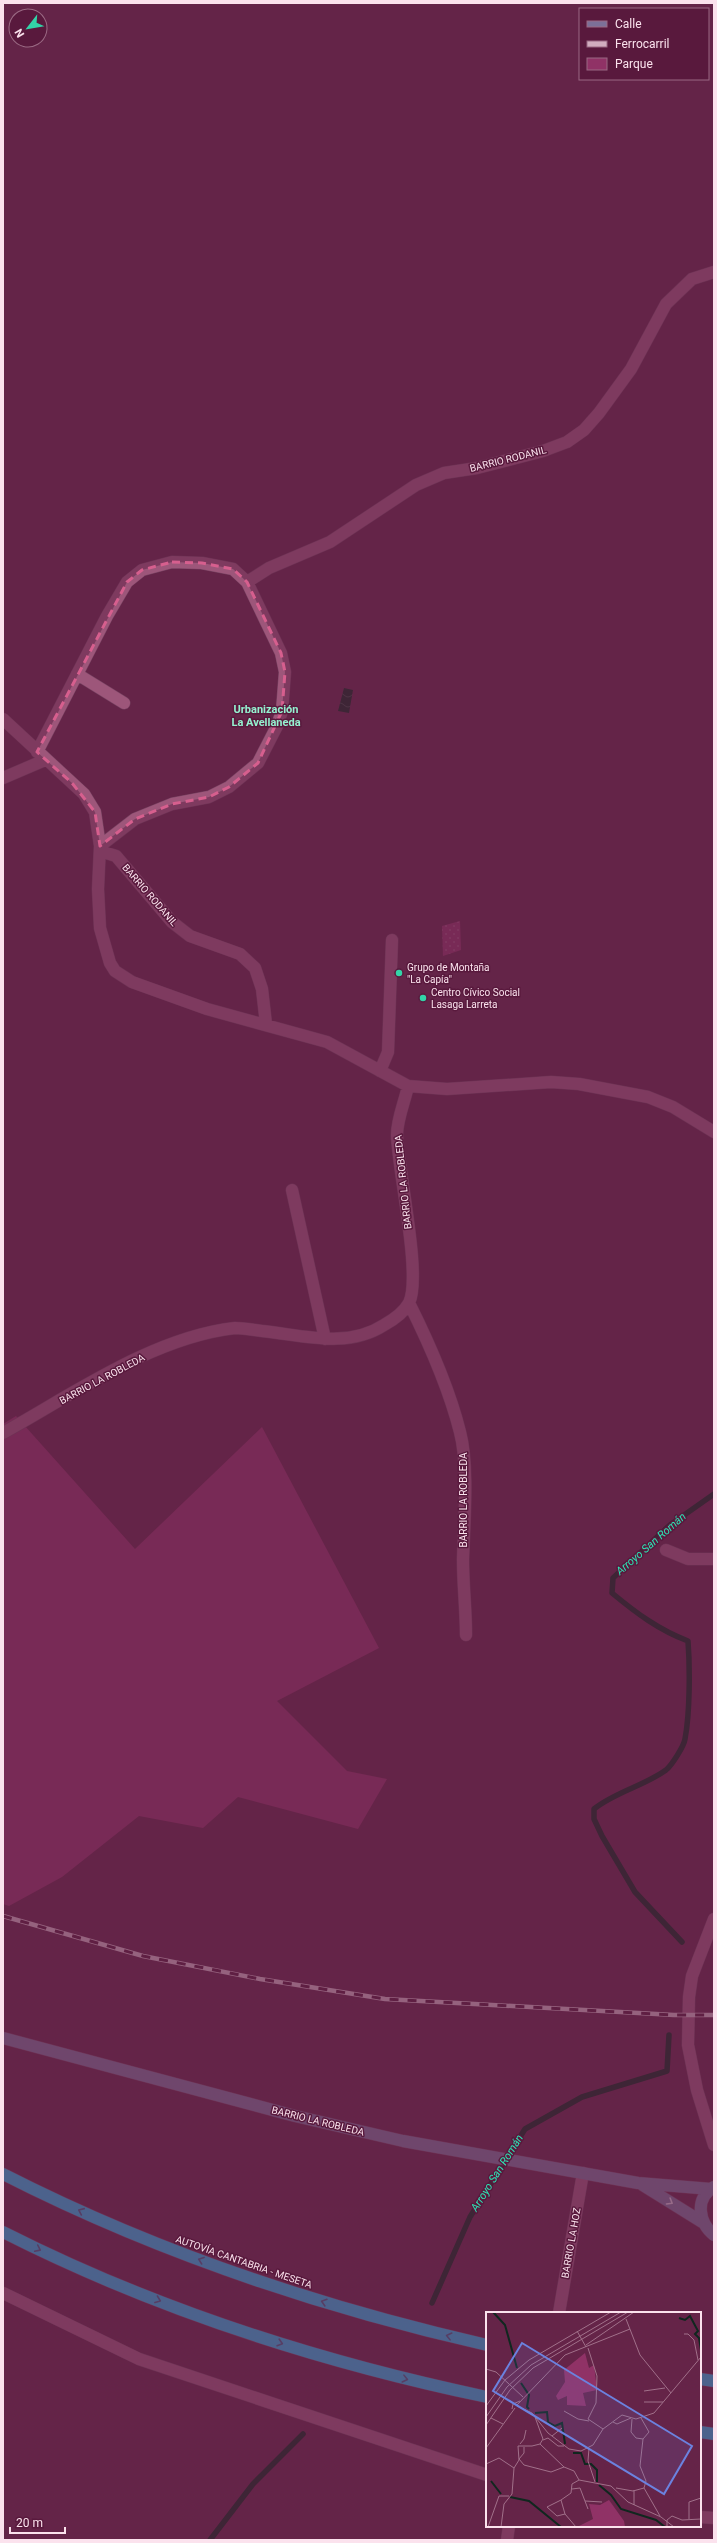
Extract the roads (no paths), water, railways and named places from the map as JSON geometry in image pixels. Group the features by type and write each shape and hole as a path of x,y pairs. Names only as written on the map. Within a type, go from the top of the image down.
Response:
{"highway":[{"name":"AUTOVÍA CANTABRIA - MESETA","path":"3,2174 133,2234 238,2274 379,2318 486,2346"},
{"path":"3,2232 133,2290 261,2337 396,2376 486,2397"},
{"path":"701,2379 714,2381"},
{"path":"701,2432 714,2434"}],"street":[{"name":"BARRIO RODANIL","path":"247,582 269,568 330,542 416,485 444,473 477,468 567,442 584,430 599,413 631,369 666,304 692,278 714,272"},
{"path":"3,778 41,756 77,674 128,582 142,570 172,562 202,563 233,570 247,582 281,653 285,672 282,711 277,726 258,763 229,787 209,797 172,804 135,819 100,848"},
{"path":"77,674 124,703"},
{"path":"3,719 41,756 84,794 95,812 100,848 98,889 100,928 107,958 115,971 132,982 207,1009 327,1042 408,1086 447,1089 551,1082 579,1084 648,1097 709,1123 714,1132"},
{"name":"BARRIO RODANIL","path":"100,848 116,856 172,922 190,936 240,954 255,968 262,989 266,1024"},
{"path":"380,1071 388,1052 392,940"},
{"name":"BARRIO LA ROBLEDA","path":"408,1086 397,1133 413,1276 409,1303 438,1370 460,1433 464,1453 463,1564 466,1598 466,1635"},
{"path":"292,1190 325,1339"},
{"name":"BARRIO LA ROBLEDA","path":"3,1433 122,1366 166,1346 236,1328 325,1339 349,1339 371,1334 394,1320 409,1303"},
{"path":"666,1550 688,1559 714,1559"},
{"path":"714,1919 692,1976 689,1997 688,2045 697,2090 714,2140"},
{"name":"BARRIO LA ROBLEDA","path":"3,2038 294,2116 403,2141 638,2183 712,2188"},
{"name":"BARRIO LA HOZ","path":"559,2312 583,2173"},
{"name":"BARRIO LA ROBLEDA","path":"638,2183 702,2222 714,2235"},
{"path":"702,2222 702,2203 712,2188"},
{"path":"3,2294 139,2359 486,2475"},
{"path":"701,2517 714,2518"},
{"path":"507,2540 509,2527"}],"water":[{"path":"344,688 353,690 349,713 338,711"}],"waterway":[{"name":"Arroyo San Román","path":"682,1942 635,1892 602,1836 594,1819 594,1809 611,1798 657,1776 666,1770 684,1742 688,1716 688,1641 667,1632 648,1620 612,1593 613,1578 670,1525 714,1494"},
{"name":"Arroyo San Román","path":"432,2303 470,2217 525,2129 582,2097 667,2071 669,2035"},
{"name":"Arroyo San Román","path":"210,2540 253,2484 303,2434"}],"railway":[{"path":"3,1916 143,1956 260,1979 385,1999 674,2015 714,2015"}],"place":[{"name":"Grupo de Montaña \"La Capía\"","path":"399,973"},
{"name":"Centro Cívico Social Lasaga Larreta","path":"423,998"}],"district":[{"name":"Urbanización La Avellaneda","path":"266,715"}]}
